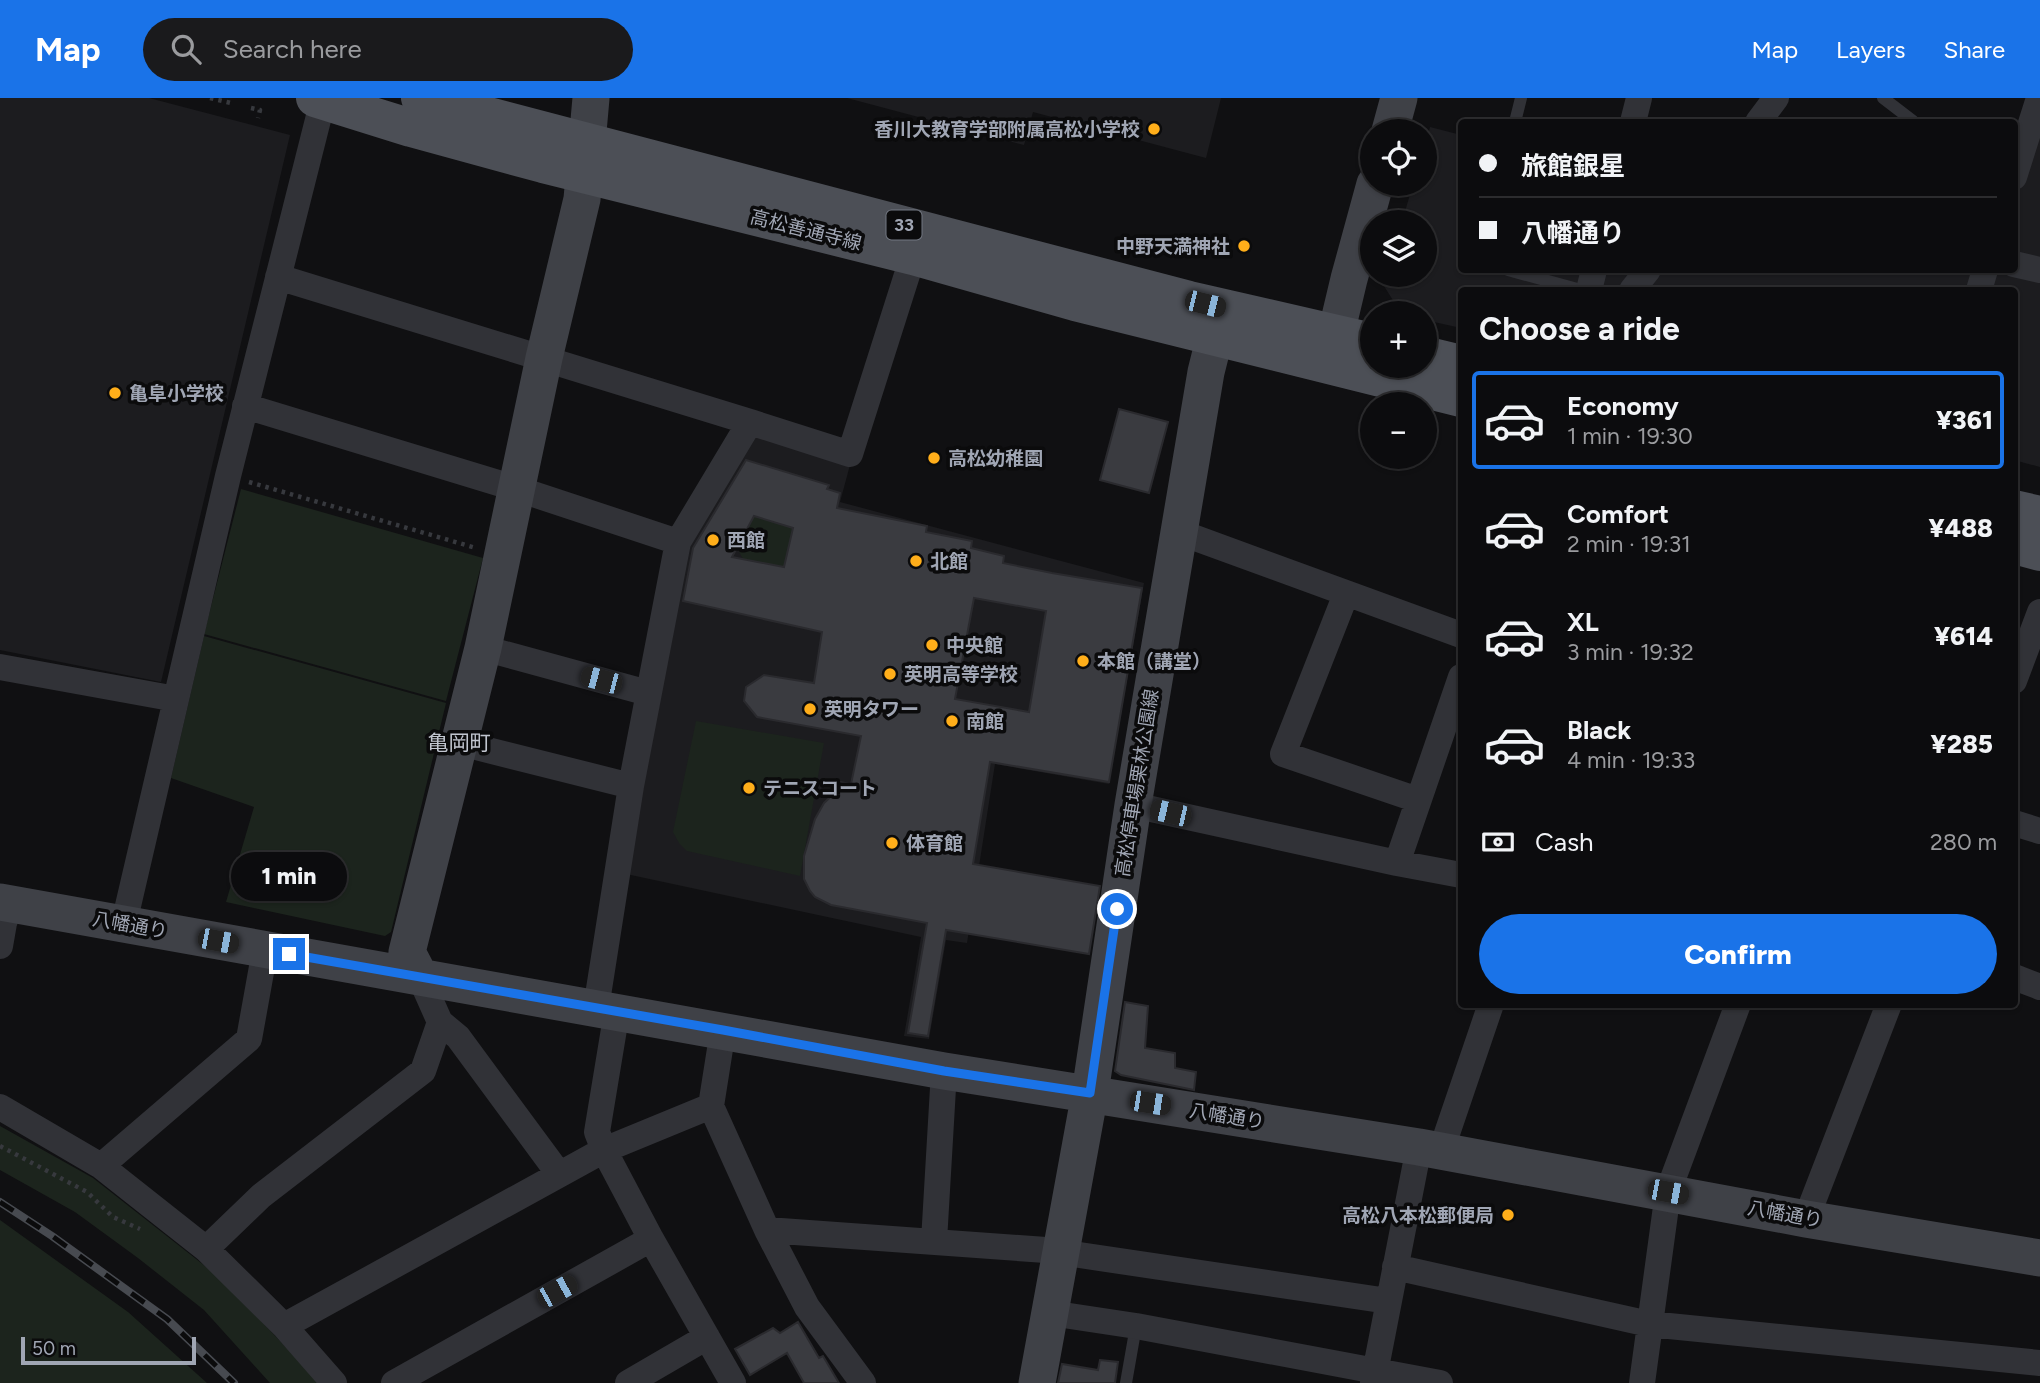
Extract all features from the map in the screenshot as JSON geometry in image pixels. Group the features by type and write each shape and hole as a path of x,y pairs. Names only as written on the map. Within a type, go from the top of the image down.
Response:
{"main road":[{"name":"高松善通寺線","path":"420,98 585,157 1075,302 1217,323 1346,347 1458,397"},
{"name":"高松善通寺線","path":"319,99 411,128 585,157 1217,323"},
{"path":"1437,358 1458,363"},
{"path":"2018,510 2040,515"},
{"path":"2018,546 2040,552"}],"street":[{"path":"559,1174 458,1037 440,1022 407,952 483,648 544,358 582,199 591,98"},
{"path":"1393,119 1399,98"},
{"path":"1634,119 1639,98"},
{"path":"1760,119 1776,98"},
{"path":"2018,164 2039,98"},
{"path":"124,923 319,99"},
{"path":"1346,347 1349,279 1372,196"},
{"path":"278,277 850,454 913,256"},
{"path":"2018,265 2040,270"},
{"path":"1634,287 1646,273"},
{"name":"高松停車場栗林公園線","path":"1030,1380 1051,1313 1062,1253 1090,1093 1133,805 1217,323"},
{"path":"245,405 518,489 678,542"},
{"path":"733,1383 651,1239 597,1132 631,786 678,542 750,422"},
{"path":"1179,533 1458,634"},
{"path":"1346,594 1283,754 1418,800"},
{"path":"2018,670 2040,612"},
{"path":"483,648 648,692"},
{"path":"0,667 176,699"},
{"path":"1397,863 1458,686"},
{"path":"460,743 631,786"},
{"path":"1133,805 1458,874"},
{"path":"2018,824 2040,831"},
{"path":"0,946 5,903"},
{"name":"八幡通り","path":"5,903 944,1071 1430,1149 1806,1219 2040,1258"},
{"path":"101,1166 249,1040 265,950"},
{"path":"2018,978 2040,986"},
{"path":"1374,1377 1395,1267 1430,1149 1489,1008"},
{"path":"1642,1383 1668,1192 1737,1008"},
{"path":"1806,1219 1887,1008"},
{"path":"206,1249 261,1196 423,1071 440,1022"},
{"path":"723,1030 711,1106 767,1230 807,1307 863,1383"},
{"path":"934,1241 944,1071"},
{"path":"284,1326 604,1150 711,1106"},
{"path":"0,1107 101,1166 206,1249 284,1326 334,1383"},
{"path":"767,1230 1062,1253 1388,1301"},
{"path":"394,1383 651,1239"},
{"path":"1395,1267 1649,1324 2040,1363"},
{"path":"1051,1313 1136,1326 1374,1377 1440,1383"},
{"path":"628,1383 707,1337"}],"lane":[{"path":"1516,119 1521,98"},
{"path":"1883,98 1910,119"},
{"path":"1519,273 1570,287"},
{"path":"1126,1383 1136,1326"}],"path":[{"path":"210,98 231,103"},
{"path":"251,108 260,110 258,118"},
{"path":"228,476 504,556"},
{"path":"0,1146 87,1192 113,1217 144,1231"}],"shaded area":[{"name":"亀阜小学校","path":"0,98 149,98 290,135 161,682 0,650"},
{"name":"香川大教育学部附属高松小学校","path":"847,98 1221,98 1206,158 1033,112 1024,145"},
{"path":"2040,126 2040,260 2018,256 2018,192"},
{"path":"1437,129 1458,134 1458,273 2018,273 2040,278 2040,467 2018,461 2018,287 1458,287 1458,327 1437,323 1437,301 1393,301 1385,287 1437,287 1437,210 1405,210 1410,196 1437,196"},
{"name":"英明高等学校","path":"759,436 850,465 840,502 1144,583 1109,784 995,764 967,943 946,940 929,1039 904,1036 921,937 617,872 675,556 739,444"},
{"path":"241,489 483,558 446,701 204,634"},
{"path":"754,516 793,528 784,567 743,559 737,548"},
{"path":"204,636 446,703 391,932 385,936 226,902 254,807 171,778"},
{"name":"テニスコート","path":"696,721 824,743 800,876 687,851 679,843 673,832"},
{"path":"0,1126 93,1178 219,1277 320,1383 270,1383 204,1310 75,1212 0,1170"},
{"path":"0,1220 128,1312 207,1383 0,1383"}],"building":[{"path":"1119,409 1168,422 1149,493 1100,480"},
{"name":"英明高等学校","path":"746,460 829,485 827,489 840,493 837,508 927,526 926,532 972,541 971,548 1004,556 1003,563 1142,588 1109,782 990,762 973,864 1100,886 1089,954 946,930 928,1036 908,1033 927,923 831,905 815,897 804,879 804,856 815,819 824,803 838,790 839,782 851,784 861,736 757,717 744,701 746,687 764,675 814,683 822,632 683,601 693,548","holes":["754,516 793,528 784,567 732,557","974,598 1046,611 1029,712 955,699"]},
{"path":"1125,1002 1148,1006 1145,1048 1175,1053 1175,1068 1196,1072 1194,1090 1121,1075 1115,1071"},
{"path":"798,1322 819,1358 823,1356 839,1383 804,1383 787,1353 750,1375 735,1349 773,1328 780,1333"},
{"path":"1100,1360 1118,1362 1115,1383 1058,1383 1062,1364 1098,1370"}],"railway":[{"path":"0,1202 167,1319 234,1383"}],"place":[{"name":"香川大教育学部附属高松小学校","path":"1154,129"},
{"name":"中野天満神社","path":"1244,246"},
{"name":"亀阜小学校","path":"115,393"},
{"name":"高松幼稚園","path":"934,458"},
{"name":"西館","path":"713,540"},
{"name":"北館","path":"916,561"},
{"name":"中央館","path":"932,645"},
{"name":"本館（講堂）","path":"1083,661"},
{"name":"英明高等学校","path":"890,674"},
{"name":"英明タワー","path":"810,709"},
{"name":"南館","path":"952,721"},
{"name":"テニスコート","path":"749,788"},
{"name":"体育館","path":"892,843"},
{"name":"高松八本松郵便局","path":"1508,1215"}],"district":[{"name":"亀岡町","path":"459,742"}],"route":[{"path":"289,954 944,1071 1090,1093 1117,909"}]}
